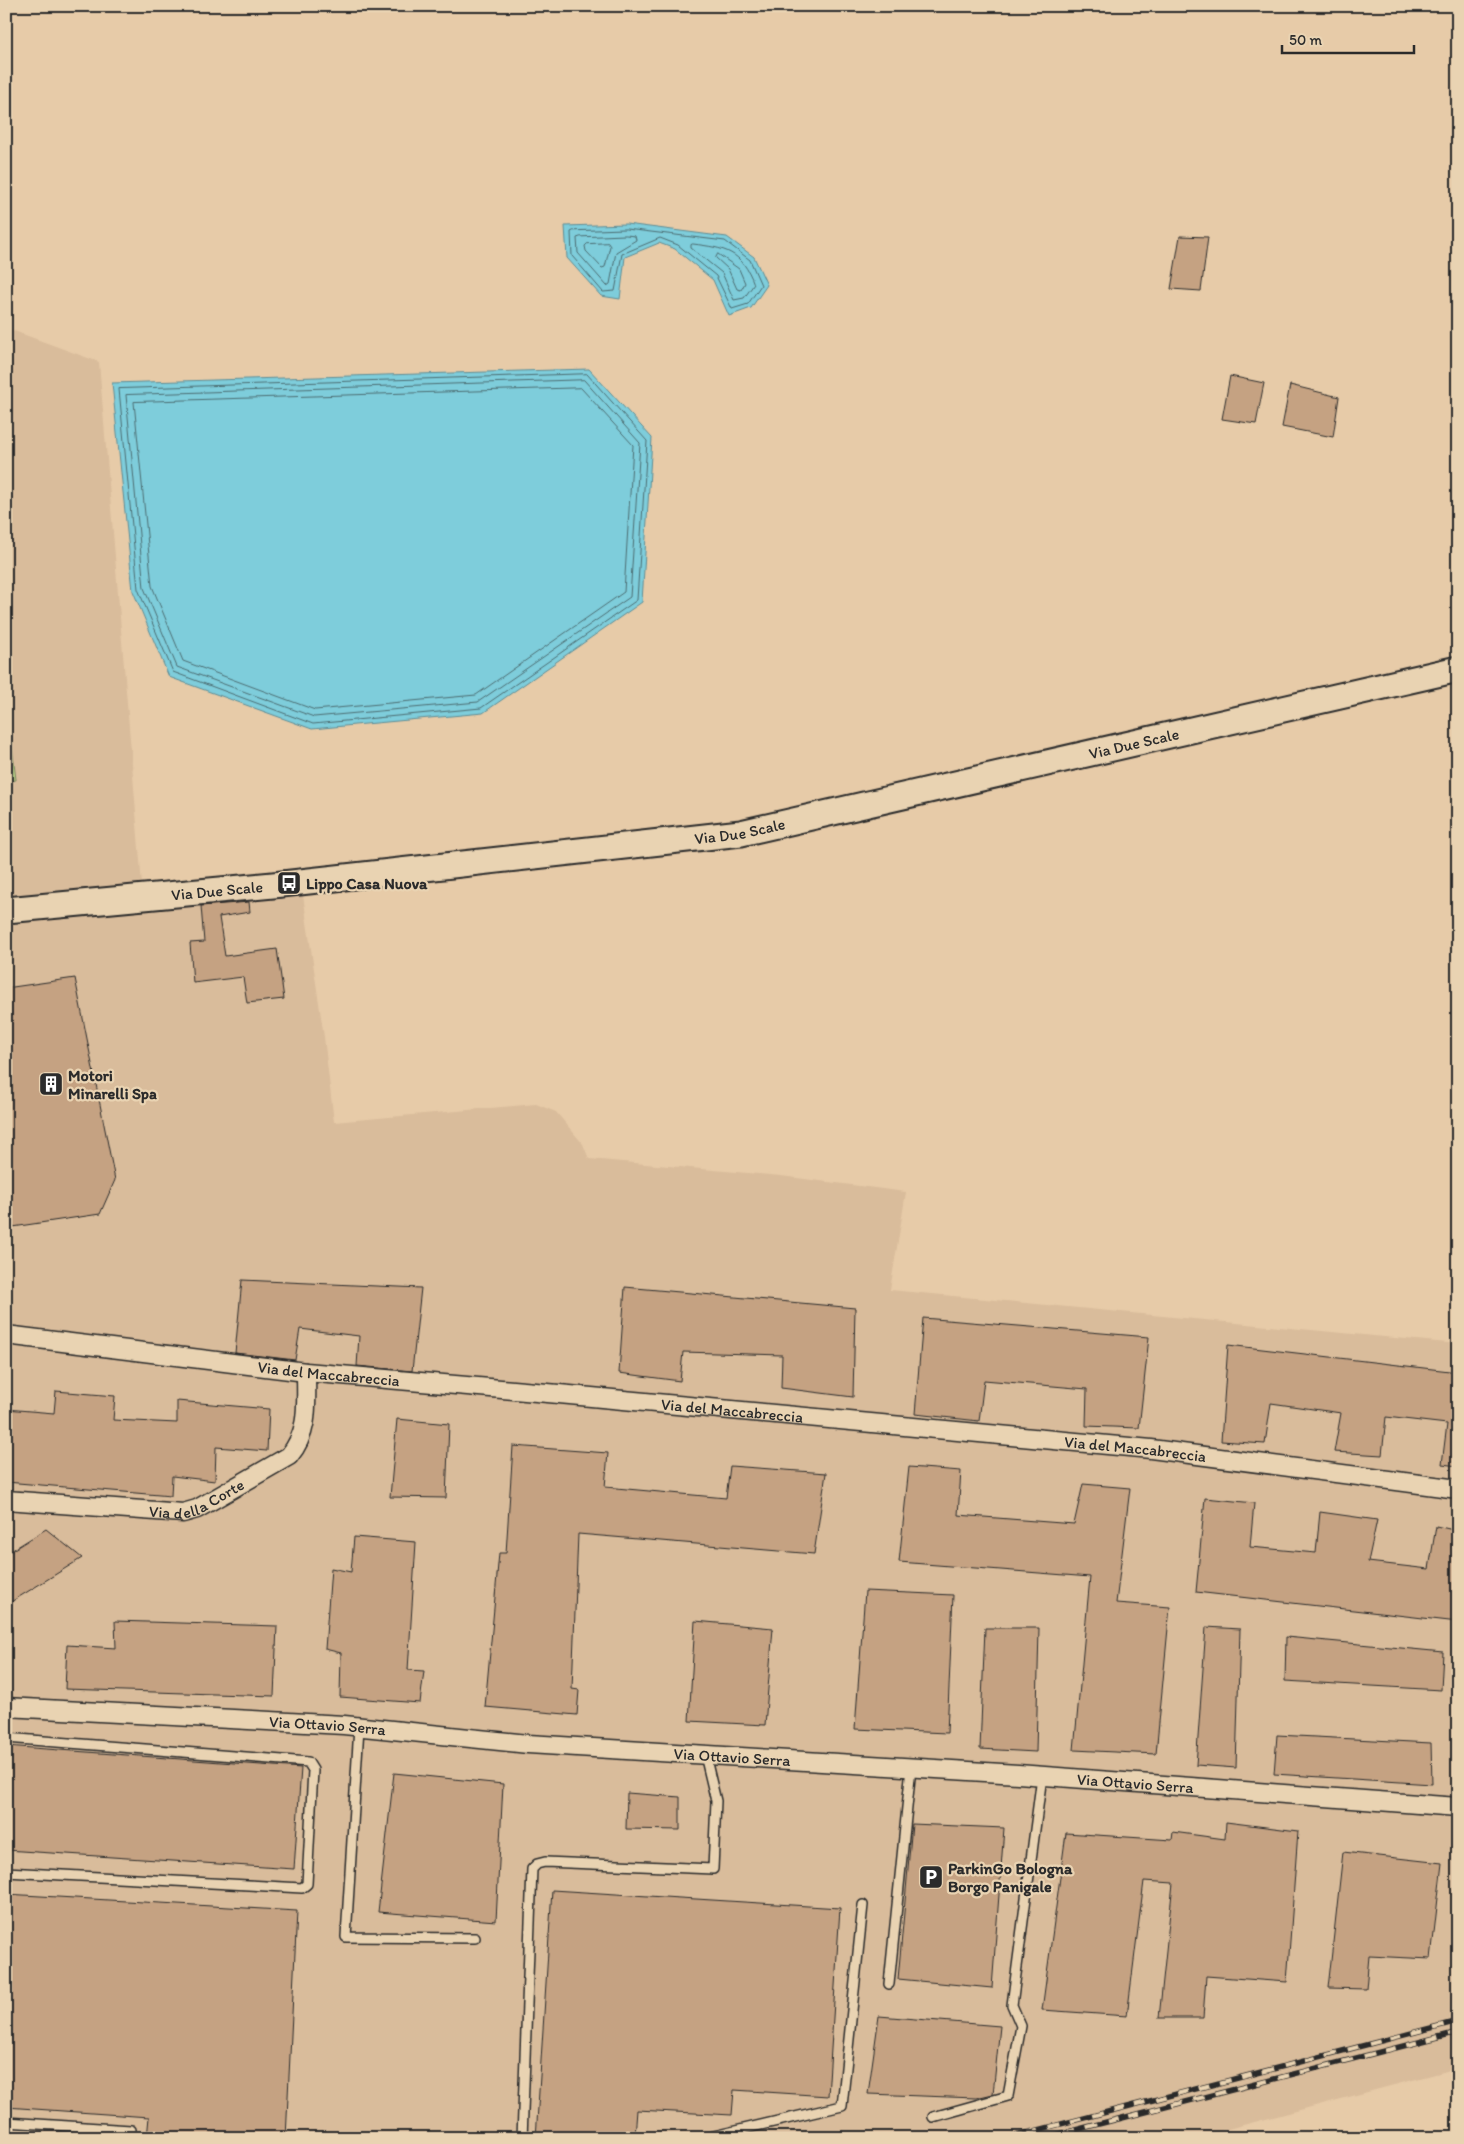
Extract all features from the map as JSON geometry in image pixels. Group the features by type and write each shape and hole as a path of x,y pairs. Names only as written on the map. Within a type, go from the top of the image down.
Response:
{"street":[{"name":"Via Due Scale","path":"6,910 281,884 741,832 1458,668"},
{"name":"Via del Maccabreccia","path":"6,1335 306,1372 579,1395 1151,1449 1458,1489"},
{"name":"Via della Corte","path":"6,1500 183,1513 197,1509 290,1456 298,1446 307,1422 306,1372"},
{"name":"Via Ottavio Serra","path":"6,1707 359,1726 528,1744 1042,1776 1458,1807"}],"lane":[{"path":"359,1726 346,1937 476,1938"},
{"path":"6,1738 308,1762 313,1770 307,1884 302,1888 6,1872"},
{"path":"522,2138 532,1869 537,1864 546,1862 713,1869 716,1801 705,1755"},
{"path":"889,1984 911,1768"},
{"path":"933,2117 1008,2096 1021,2026 1012,2005 1042,1776"},
{"path":"705,2138 842,2106 863,1905"},
{"path":"6,2122 131,2130"}],"shaded area":[{"path":"6,328 99,362 142,885 300,875 324,1037 334,1122 536,1104 556,1112 583,1144 589,1159 781,1176 906,1192 890,1290 1458,1344 1458,2068 1194,2138 6,2138"}],"green space":[{"path":"6,696 16,780 6,781"}],"water":[{"path":"626,224 727,237 754,257 767,285 751,308 729,316 713,280 675,249 659,243 625,257 620,299 601,296 567,258 565,226"},
{"path":"589,369 652,438 642,602 483,713 312,729 169,677 133,591 112,383"}],"building":[{"path":"1180,236 1208,237 1201,291 1171,289"},
{"path":"1230,376 1264,383 1256,424 1222,419"},
{"path":"1290,385 1339,397 1333,437 1282,427"},
{"path":"249,902 250,912 219,917 225,956 277,949 284,999 247,1003 243,977 193,983 190,943 204,942 201,906"},
{"name":"Motori Minarelli Spa","path":"75,978 115,1180 100,1214 6,1228 6,988"},
{"path":"242,1280 421,1288 412,1371 357,1366 359,1336 300,1329 295,1360 235,1353"},
{"path":"625,1287 855,1308 853,1397 781,1388 782,1355 683,1352 680,1381 619,1373"},
{"path":"923,1318 1149,1337 1139,1428 1086,1426 1087,1389 984,1380 979,1421 915,1414"},
{"path":"1228,1345 1458,1372 1458,1466 1442,1464 1447,1424 1386,1417 1382,1455 1334,1452 1341,1413 1271,1403 1265,1444 1221,1441"},
{"path":"56,1391 115,1396 113,1420 177,1423 177,1401 269,1409 267,1451 216,1447 215,1481 172,1476 171,1496 6,1482 6,1409 54,1413"},
{"path":"397,1419 449,1424 446,1498 390,1497"},
{"path":"513,1446 608,1453 605,1487 726,1498 730,1466 826,1473 814,1554 578,1534 572,1689 579,1690 577,1715 485,1707 499,1553 506,1553"},
{"path":"909,1467 961,1471 958,1515 1074,1524 1083,1484 1130,1488 1116,1603 1170,1607 1156,1754 1074,1750 1090,1577 899,1562"},
{"path":"1205,1498 1254,1503 1250,1547 1316,1553 1320,1512 1377,1520 1368,1562 1429,1569 1436,1526 1458,1531 1458,1622 1196,1592"},
{"path":"46,1529 82,1558 6,1605 6,1554"},
{"path":"354,1537 416,1542 408,1670 424,1671 420,1703 340,1697 341,1653 325,1649 331,1568 351,1572"},
{"path":"865,1591 953,1595 947,1733 855,1729"},
{"path":"115,1621 277,1626 274,1696 65,1689 67,1645 116,1648"},
{"path":"695,1621 773,1628 765,1725 689,1721"},
{"path":"1206,1627 1240,1629 1236,1768 1196,1765"},
{"path":"985,1628 1039,1628 1036,1752 980,1749"},
{"path":"1286,1637 1443,1652 1441,1690 1285,1681"},
{"path":"1277,1735 1431,1743 1432,1784 1274,1774"},
{"path":"6,1746 301,1768 294,1869 6,1850"},
{"path":"394,1773 503,1784 496,1921 378,1912"},
{"path":"627,1793 680,1797 680,1830 626,1829"},
{"path":"1226,1822 1298,1831 1287,1982 1206,1976 1203,2018 1159,2018 1173,1883 1144,1881 1127,2016 1042,2010 1066,1833 1172,1840 1173,1832 1225,1839"},
{"path":"912,1824 1004,1828 992,1988 898,1979"},
{"path":"1343,1852 1442,1863 1431,1959 1369,1956 1366,1989 1328,1988"},
{"path":"552,1890 840,1908 828,2096 734,2090 732,2115 637,2110 635,2136 586,2133 586,2138 536,2138"},
{"path":"6,1894 297,1911 286,2138 147,2138 149,2117 6,2107"},
{"path":"879,2016 1000,2026 993,2094 976,2098 868,2094"}],"railway":[{"path":"1007,2138 1458,2021"},
{"path":"1044,2138 1458,2032"}],"place":[{"name":"Lippo Casa Nuova","path":"289,883"},
{"name":"Motori Minarelli Spa","path":"51,1084"},
{"name":"ParkinGo Bologna Borgo Panigale","path":"931,1877"}]}
